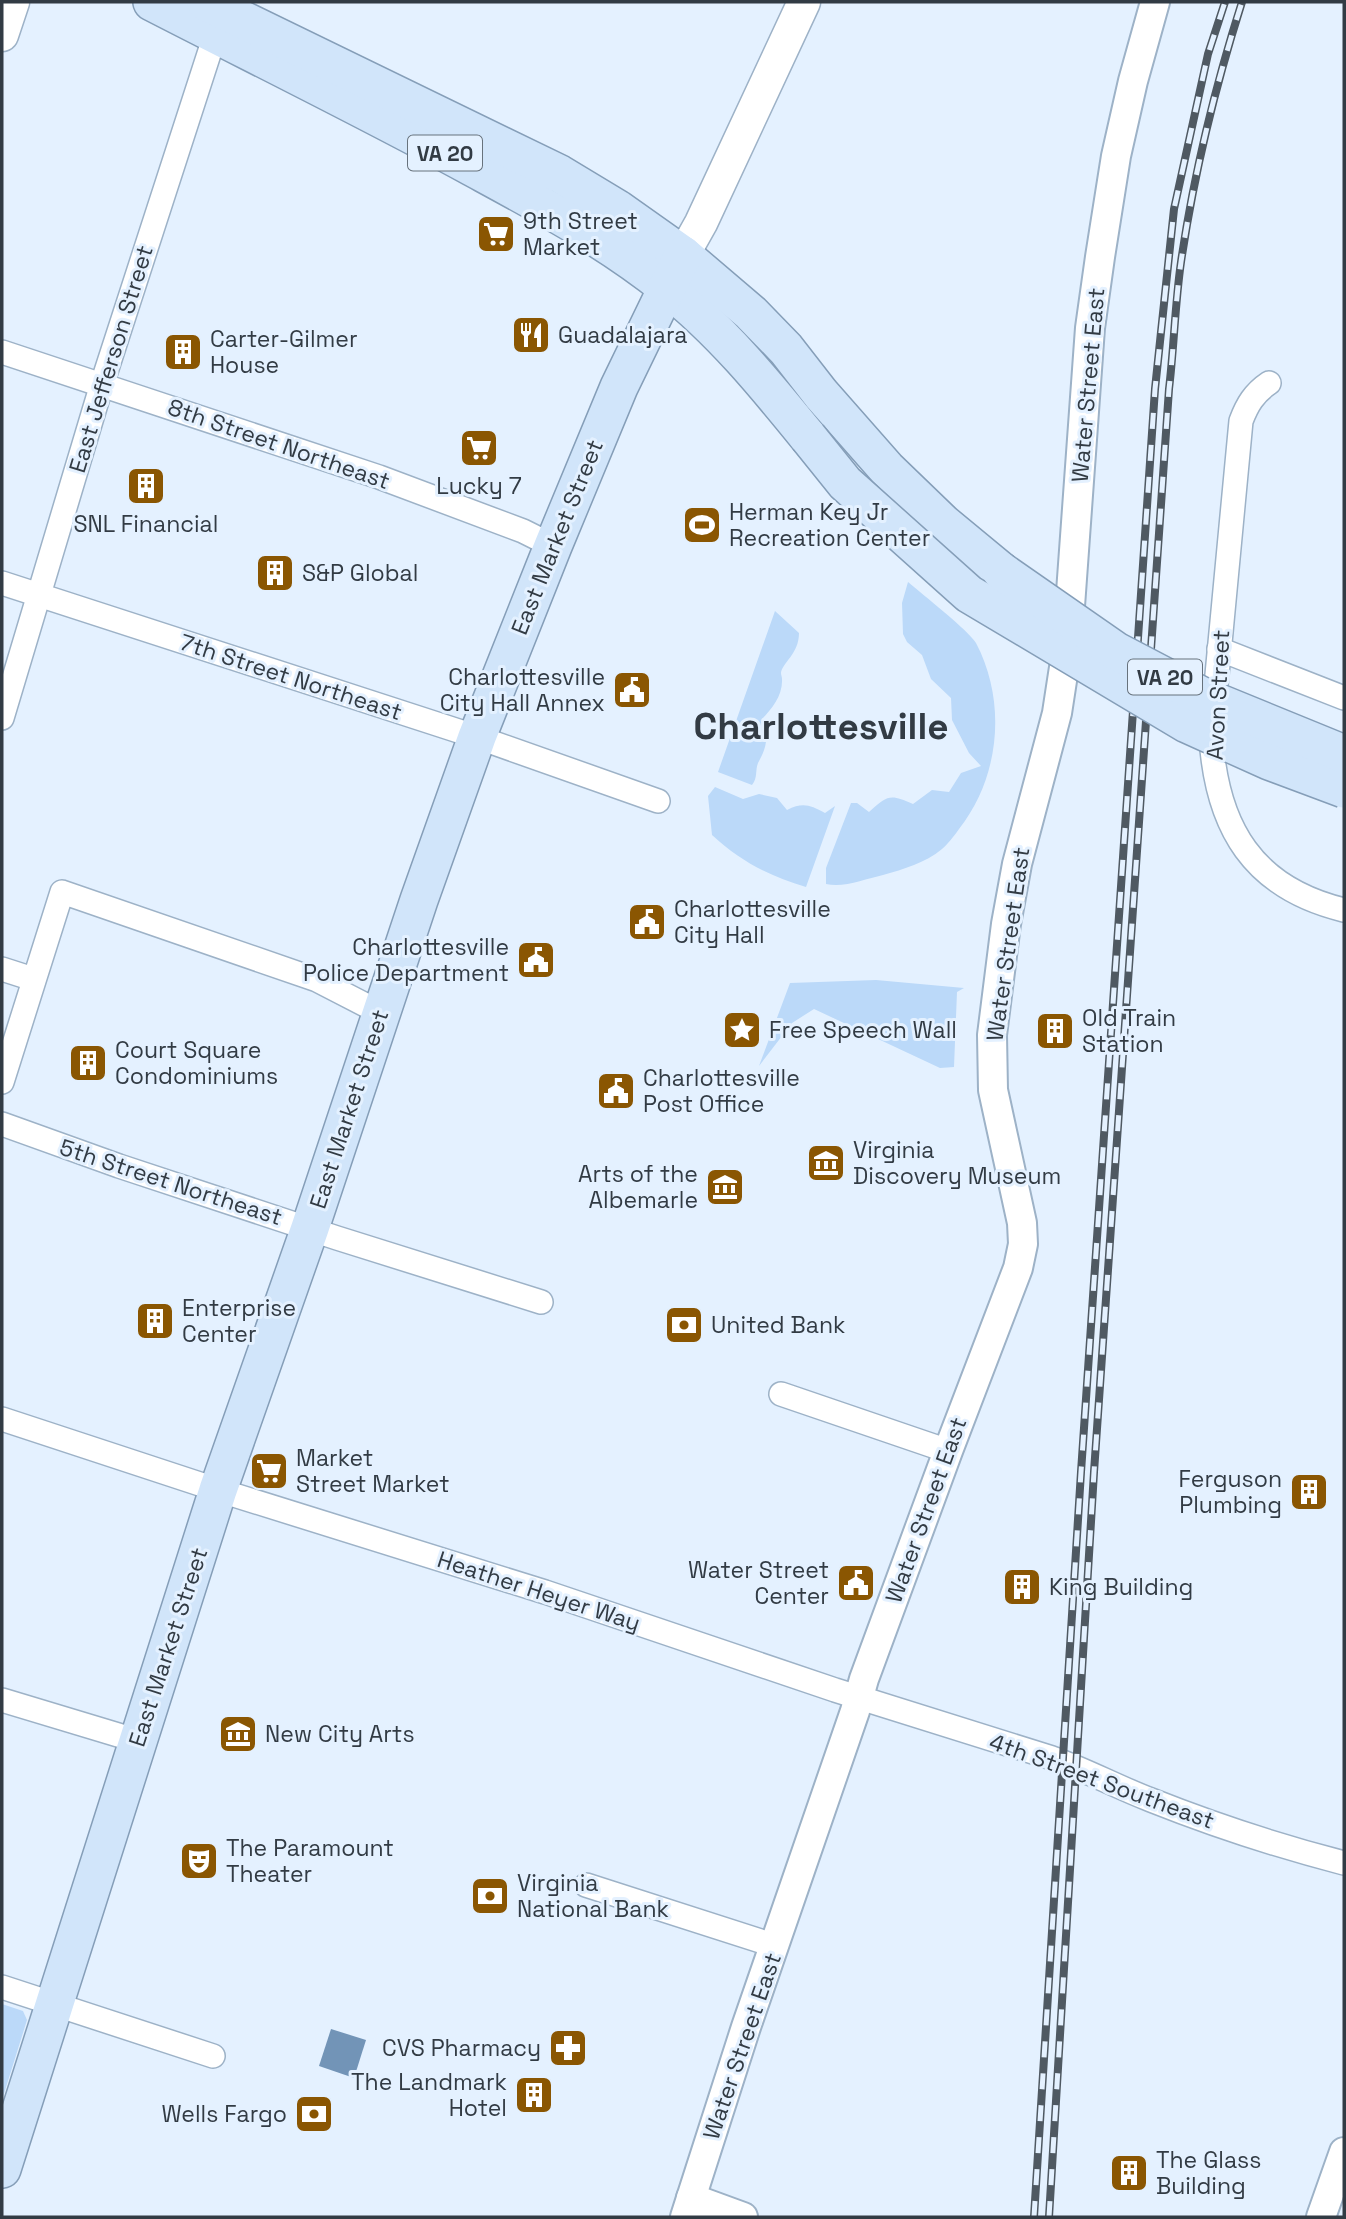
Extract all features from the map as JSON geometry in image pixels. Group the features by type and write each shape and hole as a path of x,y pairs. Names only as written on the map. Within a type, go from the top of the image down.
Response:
{"main road":[{"path":"2,35 13,2"},
{"name":"VA 20","path":"152,2 218,12 399,128 545,206 598,238 666,287 710,325 774,396 845,483 969,594 1187,724 1269,761 1344,789"},
{"name":"East Market Street","path":"2,2169 218,1490 477,737 619,387 666,287 707,211 804,2"},
{"path":"218,12 560,174 618,209 683,255"},
{"name":"VA 20","path":"683,255 751,313 786,349 821,394 887,469 943,523 1001,571 1116,651 1202,696 1344,754"}],"street":[{"name":"Water Street East","path":"688,2207 864,1679 1018,1268 1023,1244 1022,1223 993,1090 992,1035 1006,924 1017,864 1057,713 1067,648 1090,328 1101,244 1116,156 1155,2"},
{"name":"East Jefferson Street","path":"2,719 102,384 218,12"},
{"name":"8th Street Northeast","path":"2,352 379,477 523,531 553,546"},
{"name":"Avon Street","path":"1269,383 1247,404 1241,421 1211,738 1213,773 1222,806 1236,836 1256,865 1299,894 1344,910"},
{"name":"7th Street Northeast","path":"2,583 477,737 658,801"},
{"path":"1219,649 1344,698"},
{"path":"2,1082 62,892 317,980 381,1013"},
{"path":"2,969 33,979"},
{"name":"5th Street Northeast","path":"2,1124 119,1166 541,1302"},
{"path":"781,1394 948,1451"},
{"name":"Heather Heyer Way","path":"2,1419 545,1592 860,1697"},
{"name":"4th Street Southeast","path":"860,1697 1086,1770 1138,1795 1261,1840 1344,1863"},
{"path":"2,1700 138,1741"},
{"path":"586,1885 776,1946"},
{"path":"2,1987 212,2056"},
{"path":"1321,2217 1344,2152"},
{"path":"688,2207 743,2217"}],"shaded area":[{"path":"908,582 976,643 986,666 995,714 991,763 973,808 951,840 935,854 914,865 883,875 847,884 826,884 826,868 851,803 857,803 869,812 890,798 913,804 932,790 949,792 961,773 981,766 969,753 952,720 951,698 931,679 922,655 907,642 903,634 902,603"},
{"path":"775,611 799,633 794,652 782,669 779,696 762,719 766,742 752,785 718,772"},
{"path":"715,787 743,799 759,794 777,798 787,810 806,806 825,813 835,806 806,887 756,867 733,853 712,835 708,796"},
{"path":"876,980 964,988 957,992 954,1067 940,1068 814,1009 792,1023 759,1066 790,983"},
{"path":"2,2004 23,2011 27,2020 2,2100"},
{"path":"331,2029 366,2040 354,2078 319,2066"}],"railway":[{"path":"1034,2217 1081,1472 1155,389 1174,209 1208,54 1225,2"},
{"path":"1049,2217 1094,1472 1169,389 1186,229 1214,98 1242,2"}],"place":[{"name":"9th Street Market","path":"496,234"},
{"name":"Guadalajara","path":"531,335"},
{"name":"Carter-Gilmer House","path":"183,352"},
{"name":"Lucky 7","path":"479,448"},
{"name":"SNL Financial","path":"146,486"},
{"name":"Herman Key Jr Recreation Center","path":"702,525"},
{"name":"S&P Global","path":"275,573"},
{"name":"Charlottesville City Hall Annex","path":"632,690"},
{"name":"Charlottesville City Hall","path":"647,922"},
{"name":"Charlottesville Police Department","path":"536,960"},
{"name":"Free Speech Wall","path":"742,1030"},
{"name":"Old Train Station","path":"1055,1031"},
{"name":"Court Square Condominiums","path":"88,1063"},
{"name":"Charlottesville Post Office","path":"616,1091"},
{"name":"Virginia Discovery Museum","path":"826,1163"},
{"name":"Arts of the Albemarle","path":"725,1187"},
{"name":"Enterprise Center","path":"155,1321"},
{"name":"United Bank","path":"684,1325"},
{"name":"Market Street Market","path":"269,1471"},
{"name":"Ferguson Plumbing","path":"1309,1492"},
{"name":"Water Street Center","path":"856,1583"},
{"name":"King Building","path":"1022,1587"},
{"name":"New City Arts","path":"238,1734"},
{"name":"The Paramount Theater","path":"199,1861"},
{"name":"Virginia National Bank","path":"490,1896"},
{"name":"CVS Pharmacy","path":"568,2048"},
{"name":"The Landmark Hotel","path":"534,2095"},
{"name":"Wells Fargo","path":"314,2114"},
{"name":"The Glass Building","path":"1129,2173"}],"district":[{"name":"Charlottesville","path":"821,726"}]}
